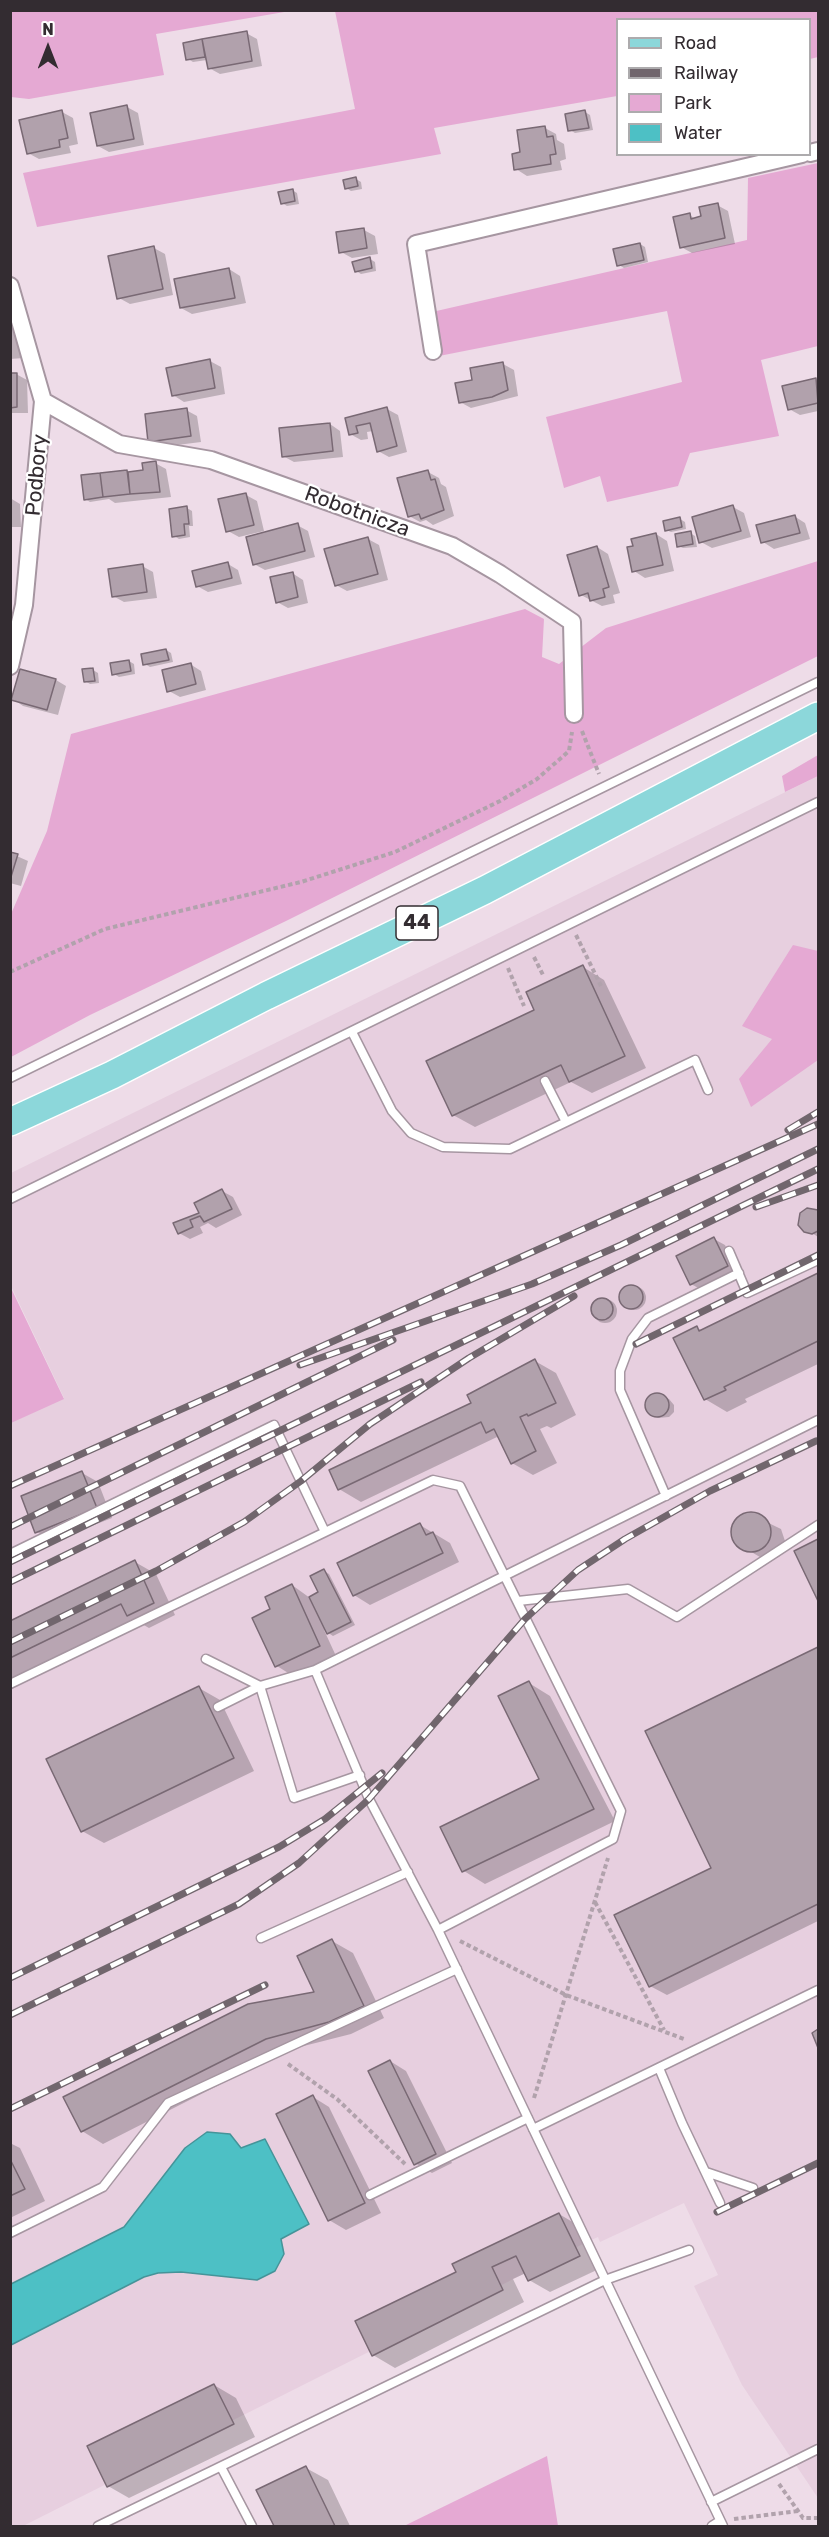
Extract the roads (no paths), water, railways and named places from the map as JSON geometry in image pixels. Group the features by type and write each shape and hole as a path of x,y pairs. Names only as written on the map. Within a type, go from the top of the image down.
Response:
{"main road":[{"name":"44","path":"10,1122 112,1076 266,996 484,890 819,716"}],"street":[{"path":"433,351 416,244 793,156"},
{"name":"Podbory","path":"10,286 44,401 24,605 10,666"},
{"name":"Robotnicza","path":"44,401 119,444 211,460 452,546 484,564 572,622 574,714"}],"lane":[{"path":"10,1078 605,789 819,682"},
{"path":"10,1200 819,802"},
{"path":"352,1032 392,1112 411,1133 443,1147 510,1149 695,1060 708,1090"},
{"path":"545,1081 566,1122"},
{"path":"729,1251 747,1293 819,1260"},
{"path":"666,1496 620,1390 620,1371 632,1339 648,1318 739,1273"},
{"path":"218,1707 260,1686 315,1670 818,1420"},
{"path":"10,1554 274,1425 325,1532"},
{"path":"10,1684 433,1480 460,1486 621,1811 614,1839 438,1930"},
{"path":"518,1601 628,1589 676,1617 819,1526"},
{"path":"206,1659 260,1686 294,1798 360,1775"},
{"path":"315,1670 369,1799 457,1969 711,2502 718,2525"},
{"path":"261,1938 408,1872"},
{"path":"10,2233 103,2187 168,2103 457,1969"},
{"path":"533,2129 819,1990"},
{"path":"659,2068 681,2123 720,2203"},
{"path":"370,2195 528,2118"},
{"path":"706,2172 753,2188"},
{"path":"98,2526 605,2280 689,2250"},
{"path":"711,2502 819,2449"},
{"path":"221,2467 252,2526"}],"water":[{"path":"207,2132 230,2134 241,2148 265,2139 309,2224 281,2239 284,2254 275,2271 257,2280 181,2272 158,2273 144,2277 11,2345 11,2284 124,2227 185,2148"}],"railway":[{"path":"788,1130 818,1112"},
{"path":"10,1486 818,1124"},
{"path":"300,1365 532,1284 621,1245 818,1149"},
{"path":"10,1562 818,1169"},
{"path":"756,1207 818,1185"},
{"path":"636,1344 818,1255"},
{"path":"10,1642 156,1571 244,1522 301,1481 370,1424 469,1358 574,1296"},
{"path":"10,1527 393,1340"},
{"path":"10,1582 421,1382"},
{"path":"10,2015 239,1904 299,1863 369,1799 525,1619 578,1570 625,1539 710,1491 816,1441"},
{"path":"10,1978 279,1847 325,1819 382,1773"},
{"path":"10,2109 265,1985"},
{"path":"717,2212 818,2163"}]}
